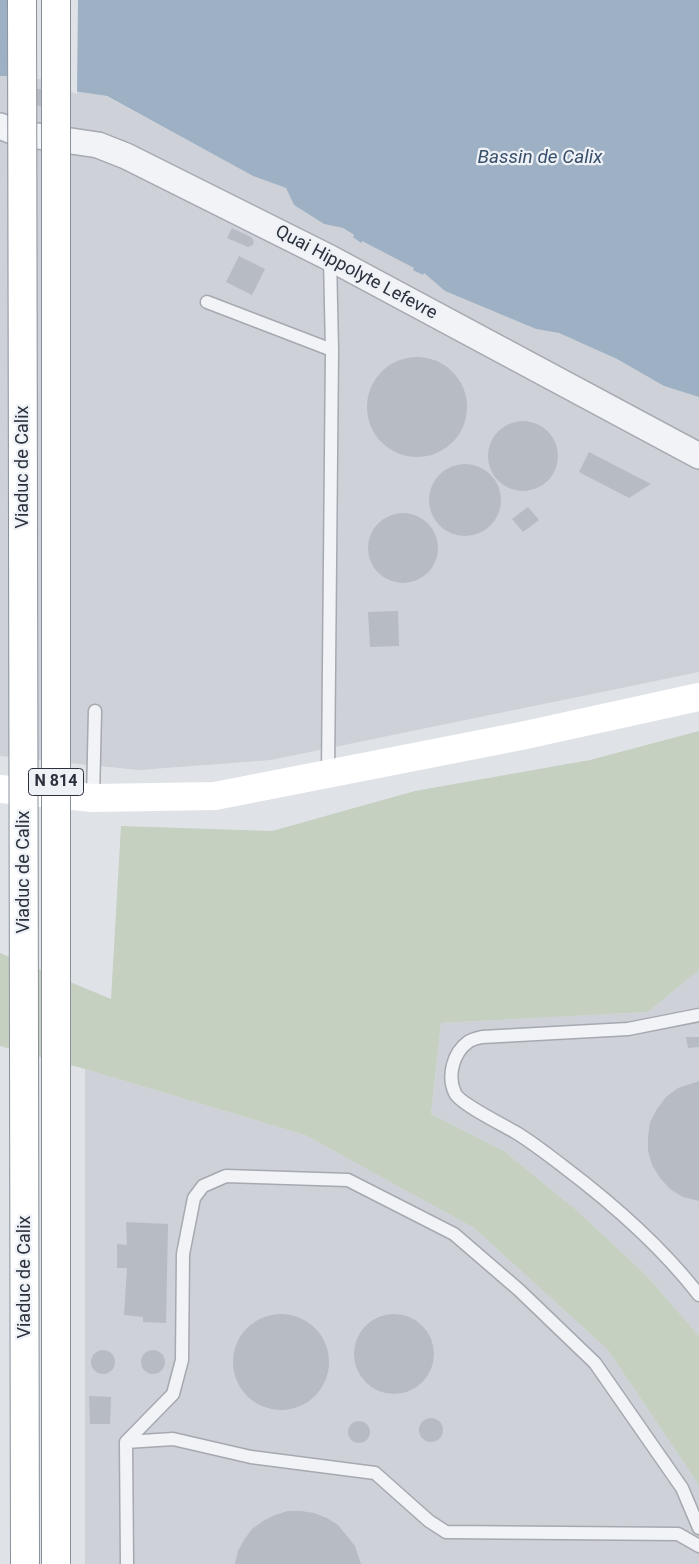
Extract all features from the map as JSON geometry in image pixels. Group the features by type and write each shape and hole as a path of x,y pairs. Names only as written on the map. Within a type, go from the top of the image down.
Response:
{"main road":[{"name":"Viaduc de Calix","path":"22,0 25,1564"},
{"name":"Viaduc de Calix","path":"56,0 56,1564"},
{"path":"0,789 93,798 214,796 521,736 691,700"}],"street":[{"name":"Quai Hippolyte Lefevre","path":"0,126 17,133 98,145 126,156 330,258 699,456"}],"lane":[{"path":"328,774 332,350 330,258"},
{"path":"206,302 332,350"},
{"path":"93,798 95,711"},
{"path":"699,1015 628,1029 482,1036 469,1041 460,1050 454,1062 452,1072 455,1095 524,1137 586,1184 641,1231 699,1295"},
{"path":"127,1564 126,1442 173,1394 182,1360 183,1254 194,1198 203,1186 226,1176 348,1180 454,1234 519,1290 595,1362 682,1488 699,1528"},
{"path":"126,1442 173,1439 251,1457 375,1473 429,1521 446,1532 678,1534 699,1546"}],"shaded area":[{"path":"0,76 73,76 74,91 106,96 253,176 286,188 294,205 324,224 343,228 362,241 414,268 414,270 423,275 424,273 445,291 536,329 559,333 617,359 664,386 699,397 699,672 271,760 139,770 0,756"},
{"path":"699,970 699,1336 645,1274 575,1209 504,1151 431,1114 441,1023 648,1012"},
{"path":"85,1069 305,1135 474,1228 608,1350 699,1485 699,1564 85,1564"}],"green space":[{"path":"699,731 699,970 648,1012 441,1023 431,1114 504,1151 575,1209 645,1274 699,1336 699,1485 608,1350 474,1228 305,1135 85,1069 0,1046 0,953 111,999 121,826 272,831 415,791 590,760"}],"water":[{"name":"Bassin de Calix","path":"0,0 699,0 699,397 664,386 617,359 559,333 536,329 445,291 424,273 423,275 413,270 414,268 362,241 361,243 353,237 354,235 343,228 324,224 294,205 286,188 253,176 107,96 73,91 73,76 0,76"}],"pier":[{"path":"7,0 78,0 77,94 71,92 71,79 7,79"}],"building":[{"path":"31,89 42,89 41,106 31,105"},
{"path":"232,228 251,237 254,242 253,245 248,247 227,238"},
{"path":"239,256 265,269 252,295 226,282"},
{"path":"417,357 436,361 452,372 463,388 467,407 463,426 452,442 436,453 417,457 398,453 382,442 371,426 367,407 371,388 382,372 398,361"},
{"path":"523,421 536,424 548,431 555,443 558,456 555,469 548,481 536,488 523,491 510,488 498,481 491,469 488,456 491,443 498,431 510,424"},
{"path":"589,452 651,484 629,498 579,472"},
{"path":"465,464 485,470 495,480 501,500 495,520 485,530 465,536 445,530 435,520 429,500 435,480 445,470"},
{"path":"528,507 539,520 523,532 512,519"},
{"path":"396,513 410,513 423,519 432,528 438,541 436,561 428,573 410,583 396,583 383,577 374,568 368,555 368,541 374,528 383,519"},
{"path":"398,611 399,646 370,647 368,612"},
{"path":"686,1037 699,1037 699,1047 688,1048"},
{"path":"699,1081 699,1201 683,1197 670,1189 660,1178 652,1165 648,1151 648,1137 650,1122 666,1097 678,1088"},
{"path":"126,1222 168,1224 166,1323 143,1322 143,1317 124,1315 127,1268 117,1268 117,1244 127,1245"},
{"path":"281,1314 299,1318 315,1328 325,1344 329,1362 325,1380 315,1396 299,1406 281,1410 263,1406 247,1396 237,1380 233,1362 237,1344 247,1328 263,1318"},
{"path":"394,1314 409,1317 422,1326 431,1339 434,1354 431,1369 422,1382 409,1391 394,1394 379,1391 366,1382 357,1369 354,1354 357,1339 366,1326 379,1317"},
{"path":"98,1350 108,1350 115,1357 115,1367 108,1374 98,1374 91,1367 91,1357"},
{"path":"153,1350 162,1353 165,1362 162,1371 153,1374 144,1371 141,1362 144,1353"},
{"path":"89,1396 111,1397 110,1424 90,1424"},
{"path":"431,1418 436,1419 442,1425 442,1435 436,1441 431,1442 426,1441 420,1435 419,1430 420,1425 426,1419"},
{"path":"359,1421 367,1424 370,1432 367,1440 359,1443 351,1440 348,1432 351,1424"},
{"path":"288,1511 314,1513 338,1525 355,1546 361,1564 235,1564 238,1551 252,1529 275,1515"}]}
